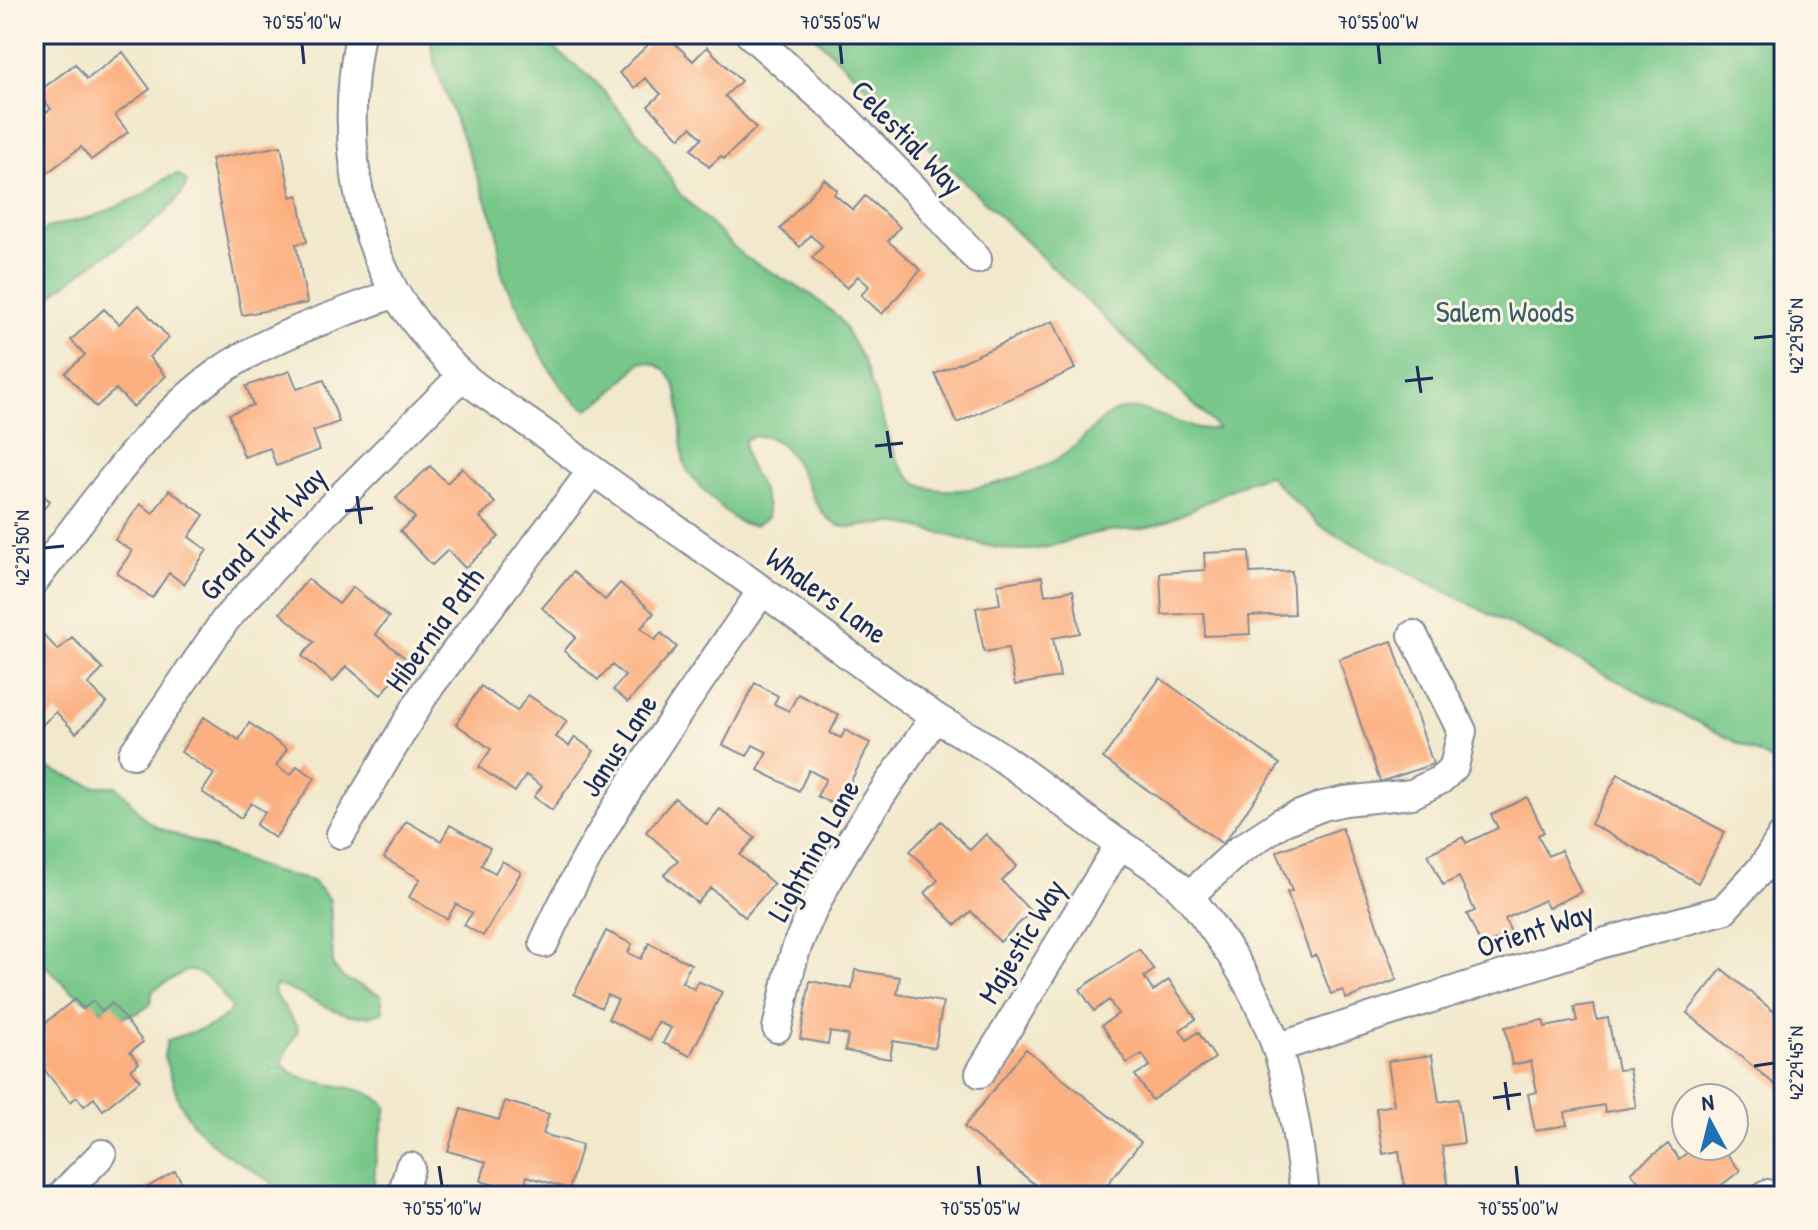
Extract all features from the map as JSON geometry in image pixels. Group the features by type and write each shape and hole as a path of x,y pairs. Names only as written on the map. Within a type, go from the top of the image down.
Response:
{"street":[{"name":"Whalers Lane","path":"360,34 354,64 350,118 353,166 363,213 395,293 462,376 935,717 992,751 1120,844 1150,861 1189,896 1244,971 1279,1047 1298,1127 1305,1196"},
{"name":"Celestial Way","path":"750,34 843,116 977,259"},
{"path":"34,581 131,458 185,400 217,373 305,326 395,293"},
{"name":"Grand Turk Way","path":"133,754 226,619 317,521 462,376"},
{"name":"Hibernia Path","path":"341,834 426,691 592,471"},
{"name":"Janus Lane","path":"544,943 560,907 610,820 762,591"},
{"path":"1189,896 1238,851 1282,822 1345,801 1412,794 1440,780 1454,767 1462,731 1413,635"},
{"name":"Lightning Lane","path":"777,1028 797,946 818,903 870,812 935,717"},
{"name":"Orient Way","path":"1279,1047 1606,942 1723,910 1763,867 1782,836"},
{"name":"Majestic Way","path":"980,1073 1120,844"},
{"path":"61,1196 102,1154"},
{"path":"402,1196 410,1167"}],"green space":[{"name":"Salem Woods","path":"429,34 536,34 594,80 658,157 679,193 743,256 812,295 839,318 863,360 898,462 910,477 925,487 958,490 997,483 1052,462 1072,449 1107,416 1123,409 1146,411 1194,427 1218,428 812,34 1784,34 1784,767 1321,527 1268,475 1156,525 1094,533 1045,548 1020,550 985,545 899,524 845,527 831,521 820,508 791,456 779,443 764,437 745,439 745,450 764,495 767,518 754,526 741,523 710,497 688,471 682,451 675,386 668,374 657,365 641,362 609,395 588,409 563,389 552,373 507,287 501,270 497,229 436,68"},
{"path":"178,174 187,182 181,194 160,217 34,310 34,247 46,228 95,216 143,195 165,179"},
{"path":"34,763 93,786 116,786 144,818 159,828 274,872 312,881 330,900 333,966 343,978 381,995 383,1011 370,1016 343,1013 276,985 274,992 298,1028 282,1064 306,1079 364,1092 387,1107 376,1155 373,1196 293,1196 217,1148 192,1123 179,1101 164,1056 167,1041 221,1020 231,1008 208,979 188,970 153,990 150,1005 121,1018 70,990 34,954"}],"building":[{"path":"659,34 665,34 693,61 707,47 741,81 725,96 756,128 724,159 721,156 709,167 691,149 702,138 691,127 680,138 648,106 661,94 645,78 635,88 619,73"},
{"path":"123,52 150,89 115,115 128,132 91,160 81,147 47,173 34,155 34,121 51,109 38,92 75,64 87,79"},
{"path":"281,146 291,197 298,195 307,242 296,244 307,303 242,315 211,159"},
{"path":"824,179 837,190 834,194 853,210 865,196 900,227 888,241 921,270 882,314 861,295 869,286 858,276 847,288 812,258 823,246 810,235 800,247 780,229"},
{"path":"139,305 169,338 149,357 166,376 133,407 116,389 96,407 65,373 85,355 71,340 104,309 119,324"},
{"path":"1053,321 1075,369 957,423 935,374"},
{"path":"290,371 297,389 324,380 339,422 313,431 320,450 276,466 270,448 244,457 229,414 253,405 246,386"},
{"path":"430,466 447,483 462,468 495,503 480,517 499,537 465,568 448,550 432,565 400,531 415,518 396,498"},
{"path":"34,488 50,501 34,521"},
{"path":"169,490 204,515 189,537 207,550 184,584 169,573 152,598 117,573 132,551 115,540 140,504 153,513"},
{"path":"1249,551 1250,573 1292,571 1294,614 1249,616 1250,634 1205,636 1204,613 1162,615 1160,573 1205,570 1204,553"},
{"path":"573,572 605,600 620,583 654,613 641,628 655,640 661,633 677,647 628,702 613,690 625,676 612,665 598,680 564,651 576,637 542,608"},
{"path":"1042,577 1045,595 1073,590 1080,633 1053,638 1060,677 1015,685 1008,648 984,652 976,608 1000,604 997,584"},
{"path":"308,579 339,604 353,587 389,617 375,634 409,661 381,695 346,666 333,682 302,656 314,642 280,613"},
{"path":"39,630 58,650 72,637 103,669 88,684 107,703 76,733 56,712 40,727 34,720 34,635"},
{"path":"1392,641 1433,764 1380,782 1339,659"},
{"path":"1160,678 1280,764 1223,844 1103,758"},
{"path":"755,683 778,696 774,704 789,711 798,694 839,715 830,733 841,738 845,730 870,743 838,807 817,796 826,779 809,770 799,791 758,770 767,752 753,745 747,756 723,745"},
{"path":"481,686 517,711 528,695 567,721 556,737 569,746 575,737 594,751 552,810 534,797 542,786 526,775 515,792 479,767 491,749 456,724"},
{"path":"204,717 239,740 249,723 287,749 276,766 291,775 297,766 315,778 275,838 256,825 265,812 251,803 241,818 202,792 214,774 181,752"},
{"path":"1618,774 1725,832 1698,883 1591,824"},
{"path":"1527,797 1544,832 1538,835 1548,856 1561,850 1581,892 1548,908 1544,900 1505,919 1511,933 1482,947 1467,914 1475,911 1459,877 1443,885 1428,854 1463,837 1466,843 1498,828 1491,815"},
{"path":"675,798 707,825 720,809 755,838 740,855 774,884 745,917 711,888 697,903 664,875 678,860 646,832"},
{"path":"406,821 441,841 450,825 490,848 481,865 495,873 502,861 521,872 483,936 464,925 472,913 456,904 447,919 409,897 420,879 384,858"},
{"path":"941,821 970,850 986,834 1017,866 1002,881 1031,912 1000,942 971,911 956,925 925,893 938,880 910,851"},
{"path":"1342,828 1397,980 1346,999 1343,990 1331,994 1316,955 1311,957 1287,892 1292,891 1277,851"},
{"path":"606,931 632,944 628,953 641,959 649,943 691,964 682,982 694,989 698,981 722,992 690,1056 663,1043 671,1028 658,1022 650,1040 608,1019 618,1000 607,995 601,1008 574,994"},
{"path":"1139,949 1154,970 1144,977 1153,991 1169,980 1196,1019 1180,1030 1187,1040 1198,1032 1215,1058 1152,1100 1135,1075 1150,1066 1142,1054 1127,1063 1102,1025 1118,1014 1109,1000 1094,1011 1080,989"},
{"path":"1722,969 1784,1020 1783,1091 1687,1013"},
{"path":"855,970 900,977 897,994 943,1002 935,1048 893,1041 890,1059 845,1051 848,1035 830,1032 828,1044 800,1039 810,981 852,989"},
{"path":"75,999 83,1009 93,1001 102,1012 112,1003 143,1042 130,1052 139,1063 131,1069 140,1080 103,1110 94,1098 84,1106 77,1097 70,1102 39,1063 44,1060 35,1049 45,1041 36,1030"},
{"path":"1594,1004 1597,1020 1608,1018 1618,1070 1629,1069 1636,1107 1605,1112 1604,1105 1565,1112 1567,1125 1535,1131 1528,1094 1537,1092 1531,1061 1512,1065 1505,1027 1543,1020 1545,1027 1577,1021 1574,1007"},
{"path":"1026,1049 1141,1142 1098,1196 1049,1196 964,1127"},
{"path":"1432,1055 1439,1102 1458,1099 1464,1143 1442,1146 1449,1190 1406,1196 1399,1151 1383,1154 1376,1108 1394,1105 1388,1061"},
{"path":"505,1101 549,1114 543,1134 582,1145 569,1189 527,1176 522,1193 481,1181 486,1162 448,1151 461,1109 499,1120"},
{"path":"1668,1144 1670,1162 1733,1162 1740,1171 1707,1196 1627,1196 1641,1185 1631,1172"},
{"path":"175,1171 187,1191 201,1183 208,1195 221,1188 226,1196 133,1196"}]}
